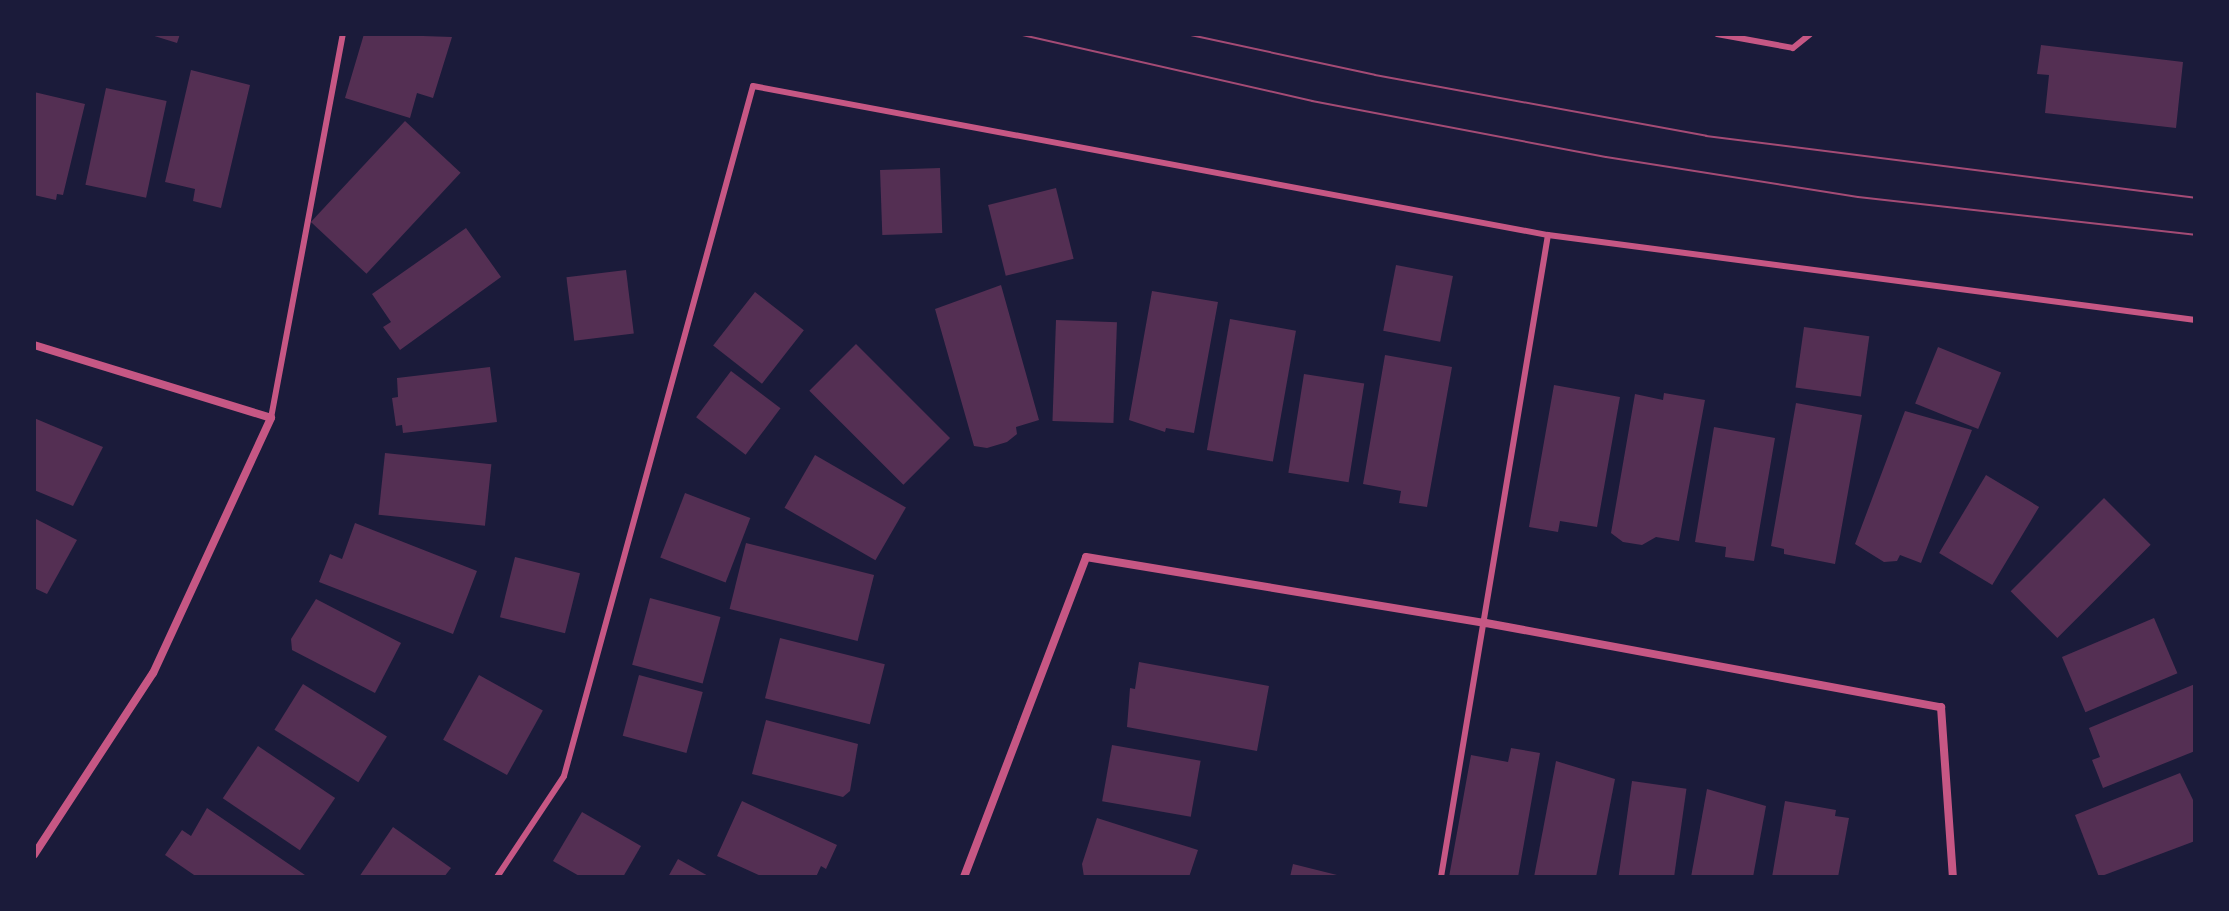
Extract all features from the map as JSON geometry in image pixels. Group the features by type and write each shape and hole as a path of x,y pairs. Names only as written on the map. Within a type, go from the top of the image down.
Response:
{"street":[{"path":"34,345 271,418 153,673 34,855"},
{"path":"964,877 1086,557 1486,623 1941,707 1953,877"}],"lane":[{"path":"271,418 343,34"},
{"path":"1717,34 1793,48 1810,34"},
{"path":"497,877 564,776 753,86 1548,235 2195,320"},
{"path":"1441,877 1486,623 1548,235"}],"building":[{"path":"148,34 180,34 177,43"},
{"path":"364,34 452,37 433,98 417,93 410,118 345,98"},
{"path":"2041,45 2183,62 2176,128 2045,113 2049,75 2037,74"},
{"path":"191,70 250,85 221,208 193,201 195,189 165,182"},
{"path":"106,88 167,101 146,198 85,185"},
{"path":"34,92 85,104 63,195 57,194 56,200 34,195"},
{"path":"405,121 461,173 366,274 311,222"},
{"path":"940,168 942,233 882,235 880,170"},
{"path":"1056,188 1074,259 1006,276 988,205"},
{"path":"466,228 501,277 400,350 383,327 391,322 372,294"},
{"path":"1396,265 1453,276 1440,342 1383,331"},
{"path":"626,270 634,334 574,341 566,277"},
{"path":"1001,285 1039,420 1016,427 1017,434 1007,442 987,448 974,446 935,309"},
{"path":"1152,291 1218,302 1194,433 1166,428 1165,432 1129,420"},
{"path":"755,292 804,330 762,384 713,346"},
{"path":"1230,319 1296,331 1273,462 1207,450"},
{"path":"1056,320 1117,322 1113,423 1052,421"},
{"path":"1804,327 1869,336 1861,397 1796,387"},
{"path":"856,344 950,438 903,485 809,391"},
{"path":"1938,347 2001,372 1978,429 1915,404"},
{"path":"1385,355 1452,367 1427,507 1399,503 1401,491 1363,484"},
{"path":"490,367 497,422 403,433 402,425 396,426 392,398 398,397 397,378"},
{"path":"731,371 781,408 746,455 696,417"},
{"path":"1304,374 1364,384 1349,482 1288,473"},
{"path":"1554,385 1620,397 1597,527 1560,521 1558,532 1529,527"},
{"path":"1664,393 1705,400 1679,541 1656,537 1642,545 1623,542 1611,533 1635,394 1663,400"},
{"path":"1796,403 1862,415 1835,564 1784,554 1784,549 1771,546"},
{"path":"1905,411 1972,430 1921,563 1900,555 1897,561 1884,562 1855,544"},
{"path":"34,418 103,447 73,506 34,490"},
{"path":"1714,427 1775,438 1754,561 1725,557 1726,547 1695,542"},
{"path":"385,453 491,464 485,526 379,515"},
{"path":"815,455 906,507 875,560 784,508"},
{"path":"1986,475 2039,507 1992,585 1939,553"},
{"path":"685,493 750,518 726,583 660,557"},
{"path":"2104,498 2151,545 2057,638 2011,591"},
{"path":"34,518 77,540 47,594 34,588"},
{"path":"355,523 477,571 453,634 319,582 330,554 342,559"},
{"path":"746,543 874,575 858,641 730,609"},
{"path":"515,557 580,573 565,633 500,617"},
{"path":"650,598 721,617 703,684 632,665"},
{"path":"316,599 401,643 375,693 292,650 291,639"},
{"path":"2154,618 2177,673 2085,712 2062,657"},
{"path":"780,638 885,664 870,724 765,698"},
{"path":"1139,662 1269,686 1257,751 1127,727 1130,688 1135,689"},
{"path":"479,675 543,710 507,775 443,740"},
{"path":"639,675 703,692 686,753 623,736"},
{"path":"303,684 387,736 358,782 274,730"},
{"path":"2195,684 2195,751 2103,788 2092,760 2100,757 2089,728"},
{"path":"766,720 858,744 850,791 843,797 752,774"},
{"path":"1112,745 1201,761 1191,817 1102,801"},
{"path":"258,746 335,798 300,850 223,798"},
{"path":"1511,748 1540,753 1518,877 1449,877 1471,755 1508,762"},
{"path":"1556,761 1615,779 1596,877 1534,877"},
{"path":"2180,773 2195,804 2195,841 2099,877 2075,815"},
{"path":"1632,781 1686,789 1674,877 1619,877"},
{"path":"1707,789 1766,806 1753,877 1691,877"},
{"path":"742,801 837,845 826,869 821,866 816,877 763,877 717,856"},
{"path":"1785,801 1836,810 1835,816 1849,818 1838,877 1772,877"},
{"path":"207,808 304,877 197,877 165,855 182,830 191,836"},
{"path":"582,812 641,846 623,877 581,877 553,861"},
{"path":"1097,818 1198,850 1189,877 1084,877 1082,864"},
{"path":"393,827 451,868 444,877 359,877"},
{"path":"678,859 710,877 668,877"},
{"path":"1293,864 1341,876 1341,877 1290,877"}],"tram line":[{"path":"1018,34 1312,101 1606,157 1858,197 2195,235"},
{"path":"1186,34 1375,75 1706,136 2195,198"}]}
